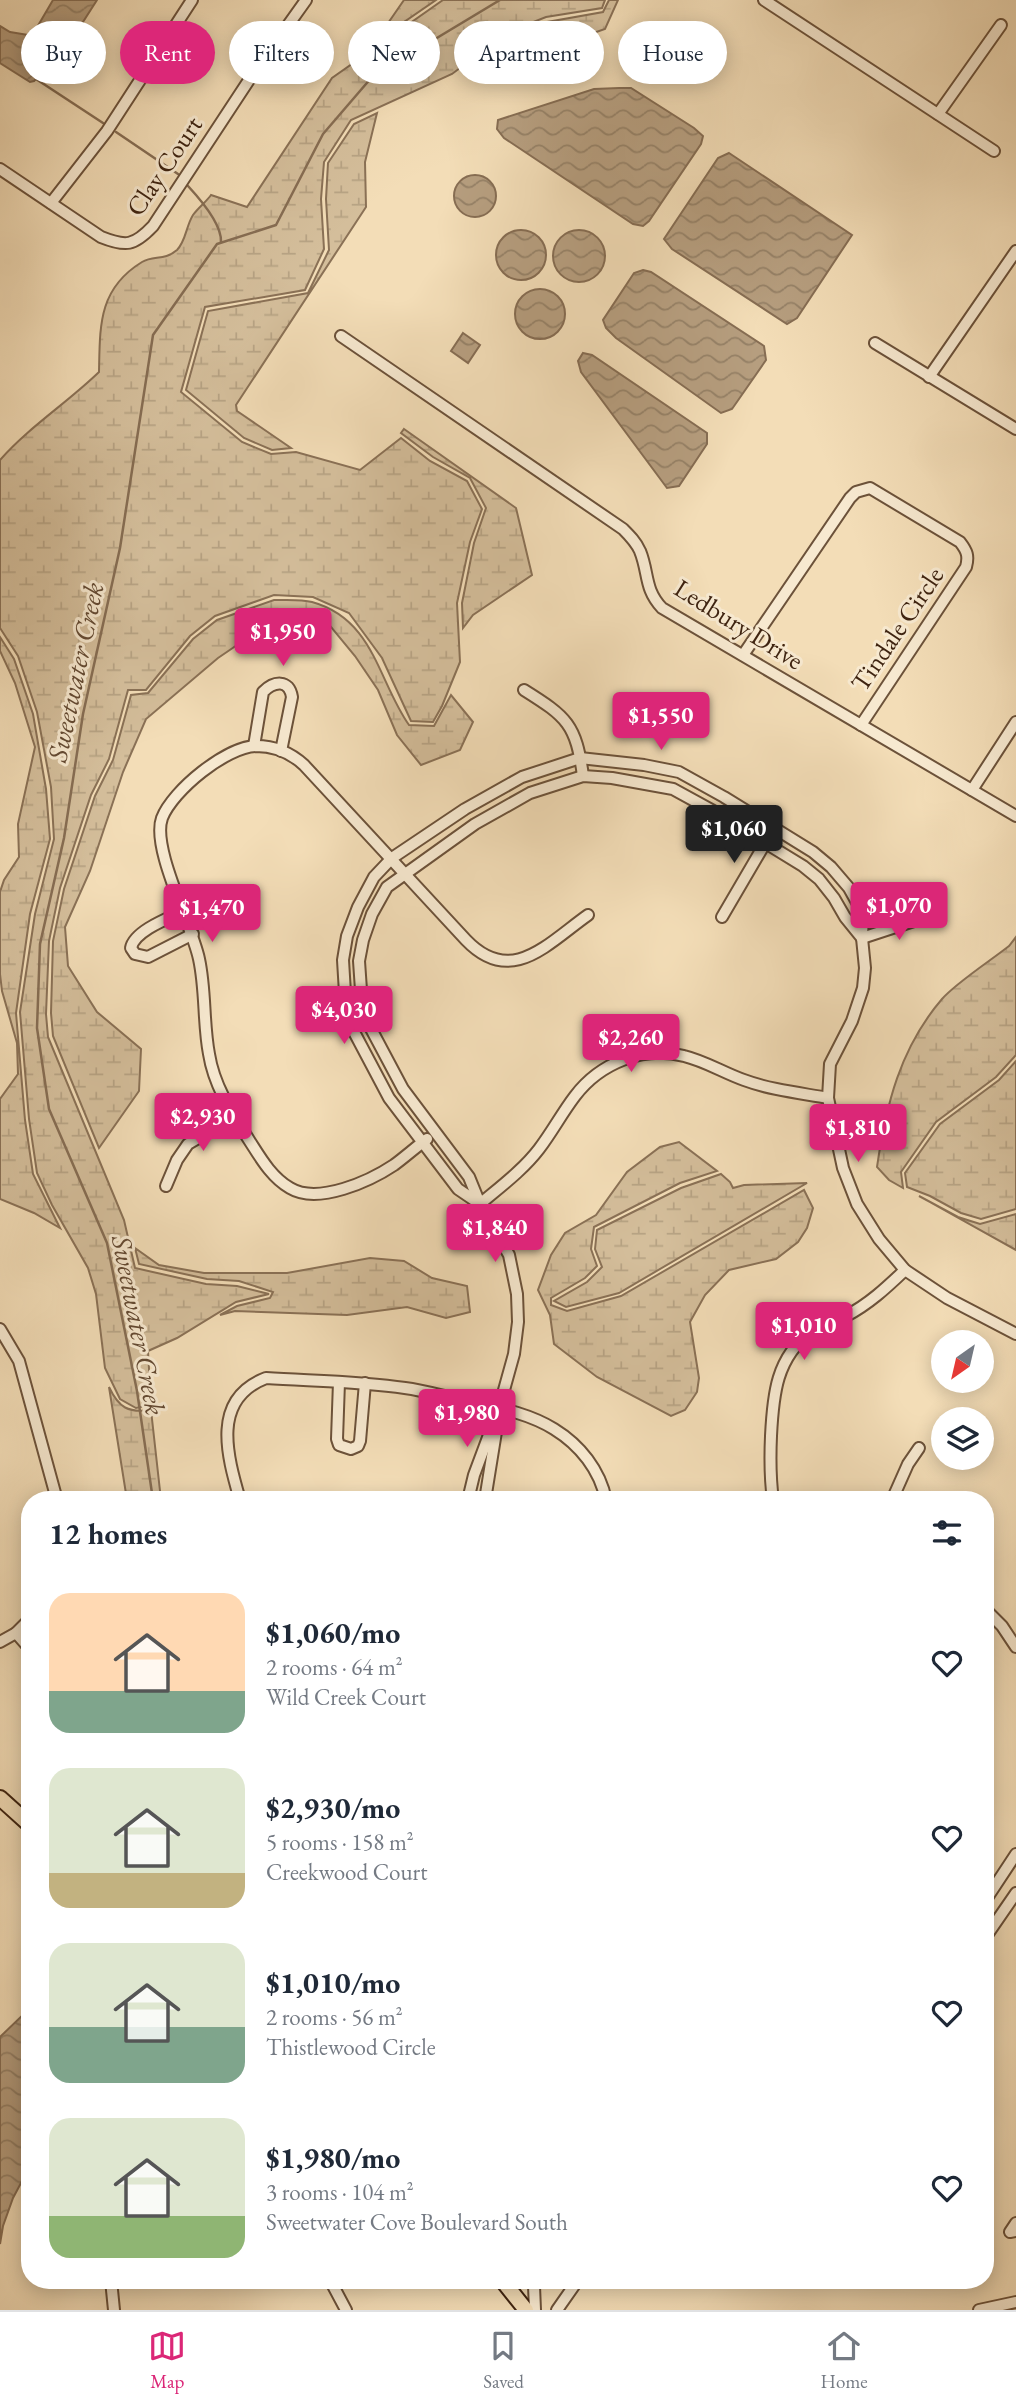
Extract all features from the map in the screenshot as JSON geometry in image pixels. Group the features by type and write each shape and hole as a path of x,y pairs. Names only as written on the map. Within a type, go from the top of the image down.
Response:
{"main road":[{"path":"0,1798 21,1817"},
{"path":"509,2289 526,2310"}],"street":[{"path":"51,203 107,131 192,0"},
{"name":"Clay Court","path":"0,169 101,237 114,243 130,244 141,239 153,226 249,80 306,0"},
{"path":"764,0 994,151"},
{"path":"938,114 1001,25"},
{"path":"929,377 1016,251"},
{"name":"Ledbury Drive","path":"341,336 623,529 635,541 640,551 648,586 657,602 683,621 1016,816"},
{"path":"875,343 1016,429"},
{"name":"Tindale Circle","path":"743,655 850,498 870,488 882,495 960,542 968,558 965,567 860,725"},
{"path":"254,746 263,692 277,682 286,685 292,697 281,751"},
{"path":"524,690 562,715 573,734 583,776"},
{"path":"972,790 1016,722"},
{"path":"435,1133 396,1164 364,1181 337,1190 310,1194 290,1189 269,1170 221,1093 209,1055 205,996 193,934 160,837 162,819 175,797 190,781 231,754 254,746 281,751 294,755 478,953 491,960 512,962 531,955 588,915"},
{"path":"480,1204 458,1189 389,1098 354,1030 345,993 342,960 347,936 358,907 374,877 392,858 465,809 522,777 580,758 634,763 680,772 813,852 831,867 849,888 863,913 865,968 863,988 852,1021 830,1064 828,1098 843,1168 857,1204 879,1239 905,1270 947,1298 1016,1334"},
{"path":"470,1491 499,1408 514,1354 519,1322 517,1294 509,1255 480,1204 469,1177 403,1089 369,1025 361,990 359,961 372,914 387,887 475,824 530,793 583,776 641,782 673,789 803,866 819,880 862,938"},
{"path":"722,917 774,829"},
{"path":"184,911 138,935 131,948 135,954 148,957 193,934"},
{"path":"862,938 926,917"},
{"path":"354,1030 369,1025"},
{"path":"480,1204 519,1171 538,1150 575,1095 587,1082 605,1069 636,1056 659,1053 684,1056 744,1081 828,1098"},
{"path":"166,1186 177,1160 188,1144 234,1116"},
{"path":"772,1491 770,1471 773,1398 780,1370 797,1344 815,1329 847,1315 876,1297 905,1270"},
{"path":"2,1336 19,1361 55,1491"},
{"path":"238,1491 228,1442 232,1407 240,1394 253,1383 266,1378 406,1388 530,1417 553,1428 570,1441 598,1473 603,1491"},
{"path":"339,1382 337,1438 339,1445 351,1450 358,1446 360,1441 365,1384"},
{"path":"486,1491 499,1408"},
{"path":"896,1491 908,1464 919,1448"},
{"path":"994,1618 1016,1647"},
{"path":"0,1642 21,1628"},
{"path":"16,1633 21,1639"},
{"path":"994,1888 1016,1854"},
{"path":"994,1925 1016,1893"},
{"path":"994,1905 1004,1911"},
{"path":"1016,2223 1010,2232 1016,2231"},
{"path":"112,2289 114,2310"},
{"path":"335,2289 346,2310"},
{"path":"534,2289 536,2310"},
{"path":"557,2310 572,2289"},
{"path":"979,2310 1016,2302"}],"green space":[{"path":"404,0 436,0 406,21 390,21"},
{"path":"443,0 605,0 602,8 536,21 454,21 454,72 440,79 440,21 413,21"},
{"path":"609,0 618,0 604,29 604,21 553,21 603,12"},
{"path":"348,67 348,84 430,84 351,120 324,162 321,199 324,249 305,290 205,307 181,392 242,442 271,454 296,452 360,470 401,438 430,461 467,481 482,509 470,542 457,603 460,662 433,722 411,721 382,658 349,613 313,597 274,595 215,616 190,636 146,690 128,690 109,759 91,795 60,888 49,941 46,1014 48,1037 124,1220 135,1268 206,1284 237,1286 269,1294 236,1302 177,1338 148,1351 151,1405 136,1408 120,1399 105,1368 96,1294 88,1268 37,1173 29,1119 20,1012 35,914 54,839 51,787 37,712 18,656 0,628 0,460 99,372 101,324 109,297 117,284 142,262 168,256 177,250 193,215 211,195 247,207 328,84 334,84 334,77"},
{"path":"377,113 365,162 366,207 236,405 237,411 291,448 272,450 244,438 186,390 208,311 308,293 329,250 326,199 328,163 354,124"},
{"path":"404,429 516,508 532,575 473,615 463,628 462,603 474,543 486,508 470,478 433,457 401,433"},
{"path":"274,600 312,602 333,610 349,622 372,653 409,725 434,726 451,695 473,722 460,750 421,765 397,735 378,690 327,622 290,609 218,658 146,719 123,772 90,871 65,927 68,966 97,1012 141,1049 139,1091 99,1148 53,1036 53,941 64,889 95,796 113,760 131,695 148,693 193,639 217,620"},
{"path":"0,637 14,659 33,714 46,789 50,839 30,914 16,1013 25,1120 33,1174 60,1228 34,1213 0,1199 0,1099 18,1074 17,1043 2,991 0,974 0,892 4,880 19,857 18,824 35,747 15,683 0,651"},
{"path":"1016,937 1016,1055 996,1077 936,1122 901,1172 903,1188 889,1180 877,1167 890,1100 905,1057 915,1037 942,999 1009,946"},
{"path":"1016,1061 1016,1209 981,1219 961,1213 907,1187 905,1173 940,1124 999,1080"},
{"path":"679,1142 717,1171 680,1183 594,1227 591,1249 597,1266 585,1278 551,1298 551,1305 567,1311 621,1296 804,1190 813,1208 807,1228 798,1242 776,1259 729,1270 705,1295 690,1322 699,1378 697,1392 685,1410 671,1416 597,1377 554,1344 550,1315 538,1290 551,1255 565,1233 596,1215 627,1172 660,1147"},
{"path":"721,1174 733,1188 744,1185 807,1183 619,1293 566,1307 554,1301 587,1282 602,1267 595,1249 597,1230 681,1188"},
{"path":"919,1196 958,1217 980,1224 1016,1214 1016,1250"},
{"path":"135,1248 159,1265 204,1273 287,1273 370,1258 404,1261 432,1278 467,1286 470,1312 446,1318 407,1307 347,1315 235,1311 220,1315 237,1306 270,1298 273,1292 239,1281 207,1279 139,1264"},
{"path":"109,1387 125,1408 136,1411 151,1410 160,1491 126,1491"}],"water":[{"path":"53,0 97,0 84,21 41,21"},
{"path":"0,26 10,32 21,34 21,76 0,63"},
{"path":"631,88 703,136 701,144 643,226 633,224 504,138 497,129 498,120 594,89"},
{"path":"729,153 852,235 797,318 787,324 672,249 664,239 718,158"},
{"path":"475,175 490,181 496,196 490,211 475,217 460,211 454,196 460,181"},
{"path":"521,230 539,237 546,255 539,273 521,280 503,273 496,255 503,237"},
{"path":"579,230 589,232 597,238 603,246 603,266 597,274 589,280 579,282 569,280 561,274 555,266 553,256 555,246 561,238 569,232"},
{"path":"643,270 651,272 764,346 766,360 732,409 721,413 606,328 603,320 634,273"},
{"path":"540,289 558,296 565,314 558,332 540,339 522,332 515,314 522,296"},
{"path":"463,333 480,345 468,363 451,351"},
{"path":"583,353 592,355 707,433 707,444 679,486 667,488 581,372 578,361"},
{"path":"21,2017 21,2183 3,2226 0,2244 0,2037"}],"waterway":[{"name":"Sweetwater Creek","path":"152,1491 137,1391 107,1243 49,1109 37,1028 40,944 64,838 83,714 120,548 153,335 217,244 276,225 323,134 372,77 500,0"},
{"path":"44,84 103,123"},
{"path":"116,132 178,174"},
{"path":"188,186 214,220 221,242"}]}
